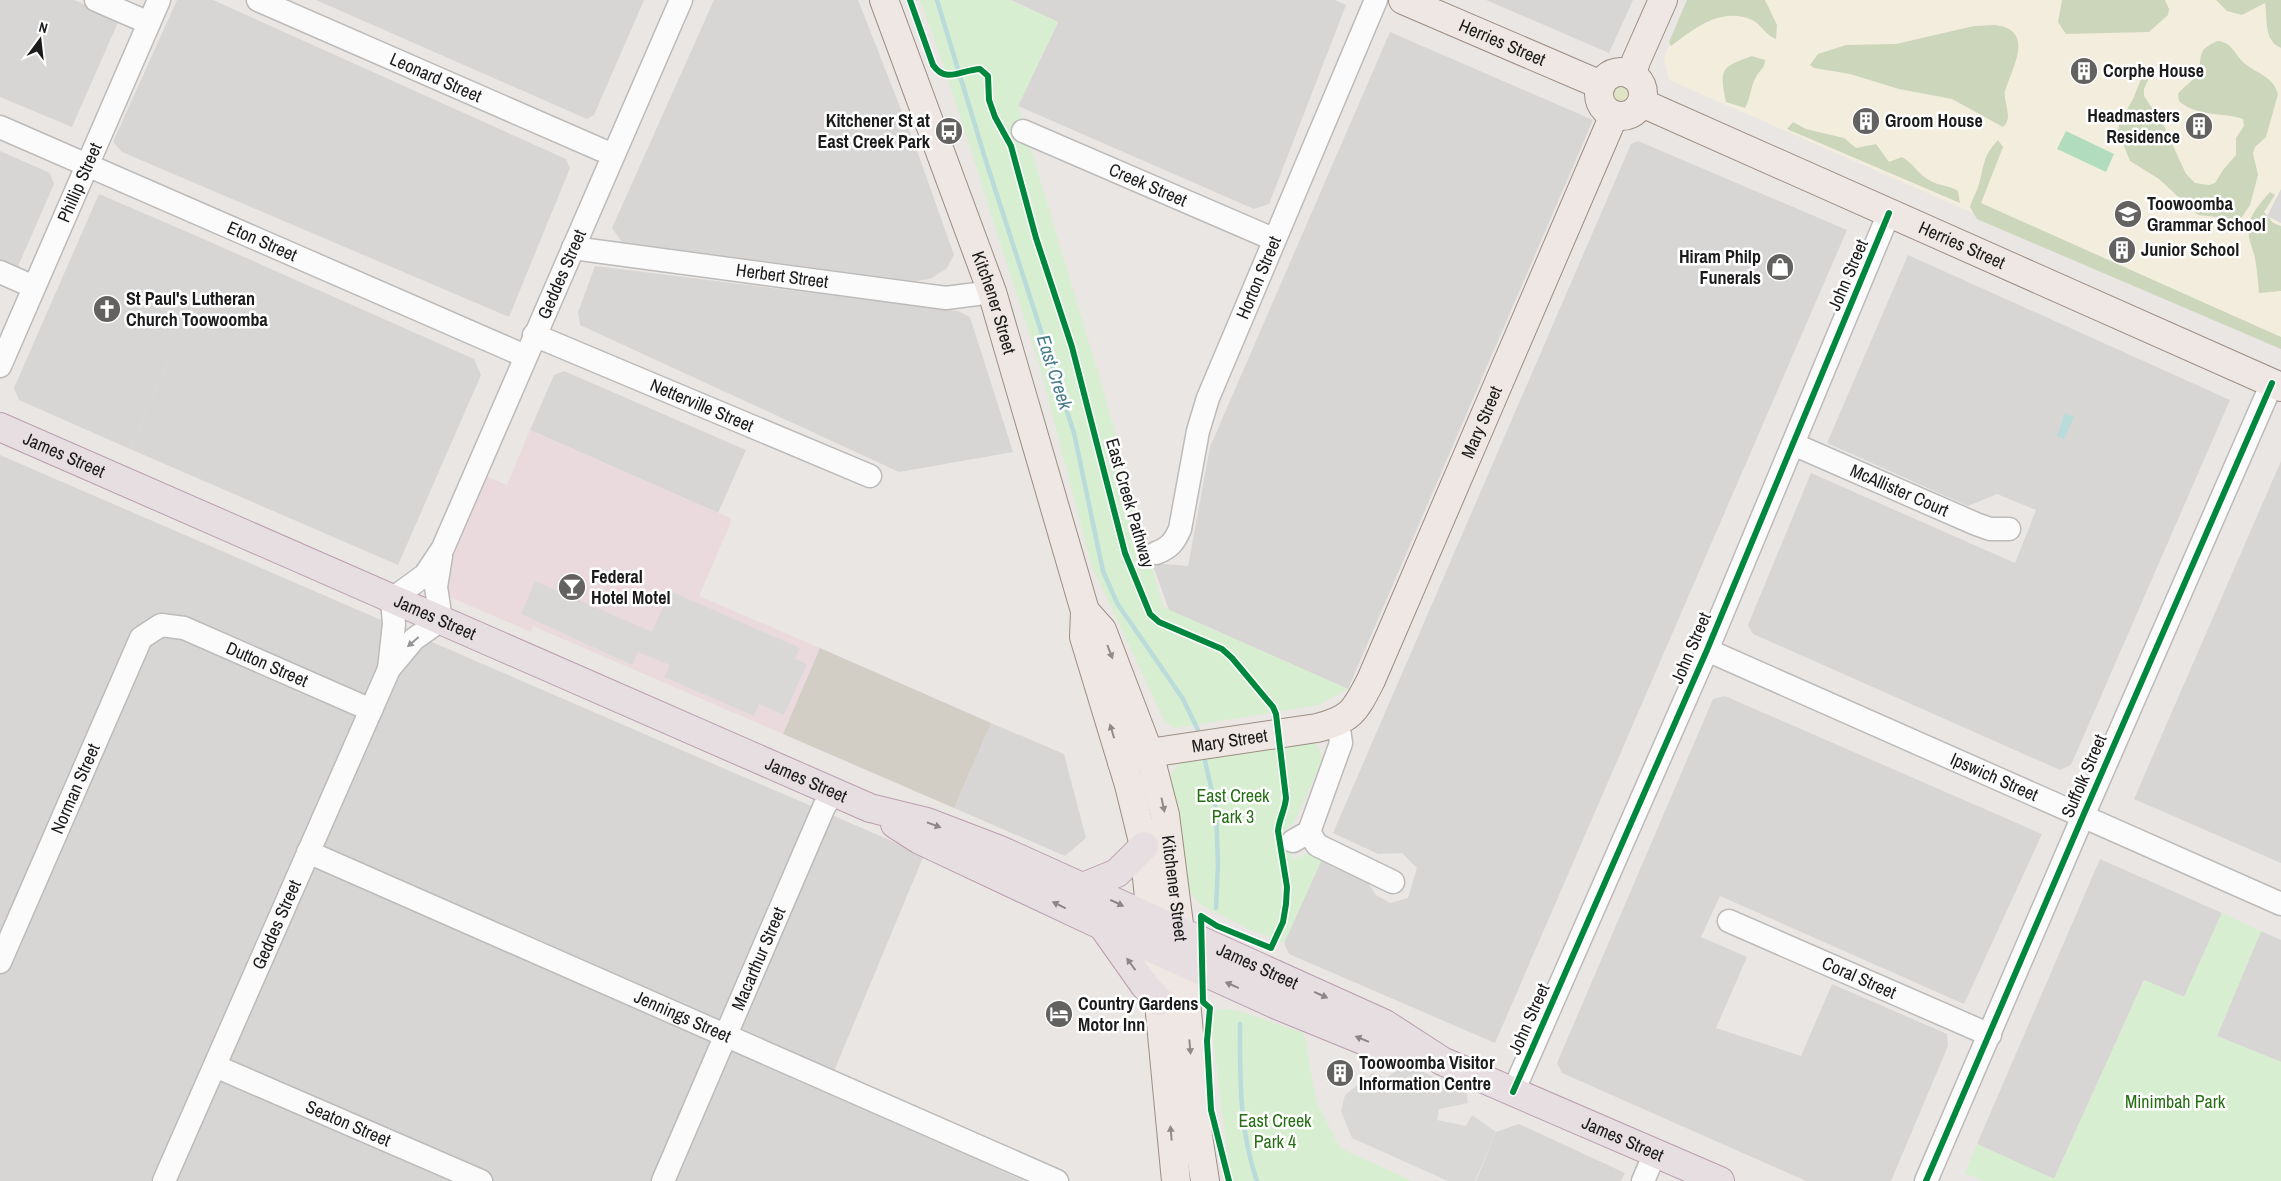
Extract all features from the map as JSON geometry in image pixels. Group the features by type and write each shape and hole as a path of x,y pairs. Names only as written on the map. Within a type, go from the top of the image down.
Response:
{"highway":[{"name":"James Street","path":"0,427 870,808 944,829 1000,850 1385,1024 1442,1061 1720,1181"},
{"name":"James Street","path":"870,808 920,840 1184,963 1376,1045 1442,1061"},
{"path":"1083,887 1118,873 1144,846"},
{"path":"1103,926 1145,986 1159,1001"}],"main road":[{"name":"Kitchener Street","path":"884,0 992,292 1085,611 1084,637 1137,814 1144,846 1152,918 1172,1174"},
{"name":"Herries Street","path":"1403,0 1601,85"},
{"path":"1632,75 1636,61 1663,0"},
{"path":"1615,73 1632,75 1642,84 1644,90 1642,103 1638,109 1627,116 1614,115 1605,109 1600,100 1601,85 1604,79 1615,73"},
{"name":"Herries Street","path":"1642,103 2277,385"},
{"name":"Mary Street","path":"1122,762 1148,754 1317,728 1338,722 1350,714 1359,704 1614,115"},
{"name":"Kitchener Street","path":"1085,611 1102,630 1148,754 1165,815 1184,963 1198,1136 1205,1181"}],"street":[{"path":"96,0 149,23"},
{"name":"Phillip Street","path":"0,366 159,0"},
{"name":"Leonard Street","path":"258,0 613,155"},
{"name":"Geddes Street","path":"389,669 394,624 392,598 425,575 443,548 681,0"},
{"name":"Horton Street","path":"1156,554 1169,548 1175,541 1180,529 1198,431 1208,398 1376,0"},
{"name":"Eton Street","path":"0,127 525,356"},
{"name":"Creek Street","path":"1024,131 1274,240"},
{"name":"John Street","path":"1513,1092 1708,650 1889,213"},
{"name":"Herbert Street","path":"573,248 946,298 992,292"},
{"path":"0,272 34,287"},
{"name":"Netterville Street","path":"534,335 870,476"},
{"name":"Suffolk Street","path":"1926,1181 2083,816 2277,385"},
{"name":"McAllister Court","path":"1793,444 1976,524 1990,529 2009,529"},
{"name":"Geddes Street","path":"164,1181 389,669 414,639 441,620 436,587 443,548"},
{"name":"Dutton Street","path":"161,625 184,628 371,710"},
{"name":"Norman Street","path":"0,962 141,638 161,625"},
{"name":"Ipswich Street","path":"1708,650 2281,904"},
{"path":"1338,722 1341,743 1301,837 1393,882"},
{"name":"Macarthur Street","path":"663,1181 824,807 833,792"},
{"name":"Jennings Street","path":"308,852 1057,1181"},
{"name":"Coral Street","path":"1729,921 1990,1035"},
{"name":"Seaton Street","path":"215,1066 481,1181"},
{"path":"1643,1181 1655,1153"}],"shaded area":[{"path":"0,0 74,0 119,20 72,127 0,97"},
{"path":"177,0 213,0 566,159 570,168 509,317 122,152 113,142"},
{"path":"316,0 644,0 594,115 587,119"},
{"path":"714,0 858,0 915,145 954,255 946,269 930,279 914,281 622,242 612,228"},
{"path":"1011,0 1335,0 1346,5 1269,204 1254,209 1018,106 1058,22"},
{"path":"1486,0 1633,0 1609,53"},
{"name":"Toowoomba Grammar School","path":"1689,0 2281,0 2281,348 1669,80 1664,58"},
{"path":"1390,32 1593,120 1348,689 1169,610 1152,563 1188,566 1210,447"},
{"path":"1638,141 1847,230 1495,1043 1289,954 1284,943 1322,859 1366,880 1376,895 1390,903 1408,898 1417,868 1402,853 1378,854 1333,833 1631,144"},
{"path":"0,151 50,173 54,184 16,271 0,264"},
{"path":"2281,189 2281,223 2267,216"},
{"name":"St Paul's Lutheran Church Toowoomba","path":"99,194 199,237 154,339 174,348 130,449 19,400 14,388"},
{"path":"199,237 474,359 481,375 398,565 130,449 174,348 153,339"},
{"path":"1908,255 2230,400 2071,765 2060,770 1753,634 1748,625 1811,473 2015,563 2036,510 1997,494 1968,506 1827,443"},
{"path":"595,266 958,311 970,317 1013,452 899,472 580,325 578,312"},
{"path":"564,371 746,450 718,513 530,430 554,375"},
{"name":"Federal Hotel Motel","path":"530,430 730,518 731,522 699,596 820,648 783,734 533,626 531,632 443,594 441,580 486,476 507,485"},
{"path":"0,455 924,855 827,1088 1024,1181 0,1181"},
{"path":"2281,461 2281,863 2134,799"},
{"path":"535,581 652,632 670,591 800,648 795,659 807,664 784,715 759,704 754,716 664,677 670,665 638,652 632,665 521,614"},
{"path":"820,648 991,723 954,808 783,734"},
{"path":"1725,696 2042,834 1964,1004 1720,896 1701,937 1747,957 1716,1028 1801,1056 1832,984 1947,1034 1948,1046 1891,1181 1806,1181 1562,1073 1557,1063 1713,699"},
{"path":"991,723 1064,754 1086,838 1065,856 954,808"},
{"path":"2100,859 2222,913 2184,997 2144,980 2054,1179 1977,1144"},
{"path":"2261,931 2281,940 2281,1062 2217,1036"},
{"path":"1406,1064 1466,1092 1468,1103 1439,1109 1437,1120 1466,1126 1472,1115 1496,1132 1475,1181 1448,1181 1352,1138 1341,1111 1345,1095 1373,1073 1386,1078"},
{"path":"1519,1124 1625,1173 1621,1181 1476,1181 1496,1132"}],"green space":[{"path":"920,0 1010,0 1058,22 1018,106 1102,386 1163,607 1348,689 1318,705 1175,728 1164,720 1091,564 1042,374 946,72"},
{"path":"1687,0 1765,0 1777,25 1776,39 1752,20 1741,16 1730,16 1708,21 1671,46 1669,42"},
{"path":"2062,0 2165,0 2169,9 2168,15 2149,32 2066,34 2058,22"},
{"path":"2216,0 2281,0 2281,48 2271,40 2267,28 2265,3 2242,15 2227,11"},
{"path":"1995,25 2007,28 2015,34 2018,42 2016,61 2005,91 2008,119 2003,127 1952,99 1899,89 1850,74 1814,68 1810,65 1818,54 1846,45 1896,44 1974,26"},
{"path":"2218,41 2227,44 2244,63 2269,79 2278,94 2266,137 2255,147 2253,153 2258,175 2250,205 2242,217 2235,219 2198,215 2159,179 2130,161 2118,131 2120,122 2133,99 2142,77 2150,76 2144,89 2144,96 2164,126 2186,174 2195,183 2209,185 2215,183 2236,155 2236,138 2244,126 2243,119 2193,110 2179,101 2178,94 2195,76 2205,48"},
{"path":"1752,56 1765,60 1765,63 1754,81 1745,108 1726,102 1723,82 1725,71 1734,63"},
{"path":"1616,83 1634,91 1636,95 1631,104 1618,101 1612,96 1608,90 1611,84"},
{"path":"1793,122 1806,129 1844,138 1856,148 1876,144 1889,162 1902,157 1929,180 1958,191 1960,203 1787,129"},
{"path":"2066,131 2114,154 2106,172 2057,149"},
{"path":"1998,140 2003,147 1981,203 2281,337 2281,349 1977,219 1970,207 1987,156"},
{"path":"2270,192 2275,195 2264,212 2273,223 2281,226 2281,291 2259,293 2249,225 2259,205"},
{"name":"East Creek Park 3","path":"1303,739 1317,746 1322,760 1294,823 1283,831 1293,859 1310,853 1322,859 1284,943 1248,929 1201,905 1188,890 1171,775 1181,760"},
{"name":"Minimbah Park","path":"2222,913 2261,931 2217,1036 2281,1062 2281,1181 1983,1181 1965,1173 1977,1144 2054,1179 2144,980 2184,997"},
{"name":"East Creek Park 4","path":"1220,1009 1239,1011 1304,1033 1316,1101 1340,1148 1412,1181 1231,1181 1211,1023 1214,1013"}],"water":[{"path":"2065,413 2074,417 2064,439 2057,436"}],"waterway":[{"name":"East Creek","path":"937,0 985,158 1074,433 1103,571 1117,603 1183,699 1198,730"},
{"name":"East Creek","path":"1205,761 1216,809 1218,864 1216,908"},
{"name":"East Creek","path":"1240,1024 1244,1123 1251,1162 1257,1181"}],"cycle path":[{"name":"East Creek Pathway","path":"910,0 933,65 938,71 949,75 980,69 988,76 989,100 995,117 1011,146 1036,238 1072,347 1125,553 1150,614 1159,622 1222,649 1232,658 1273,707 1276,714 1286,798 1278,831 1287,887 1283,922 1271,948 1217,926 1201,916 1203,1002 1210,1008 1207,1041 1211,1110 1229,1181"},
{"path":"1513,1092 1707,650 1889,213"},
{"path":"1926,1181 2272,383"}],"place":[{"name":"Corphe House","path":"2084,71"},
{"name":"Groom House","path":"1866,121"},
{"name":"Headmasters Residence","path":"2199,126"},
{"name":"Kitchener St at East Creek Park","path":"949,131"},
{"name":"Toowoomba Grammar School","path":"2128,214"},
{"name":"Junior School","path":"2122,250"},
{"name":"Hiram Philp Funerals","path":"1780,267"},
{"name":"St Paul's Lutheran Church Toowoomba","path":"107,309"},
{"name":"Federal Hotel Motel","path":"572,587"},
{"name":"Country Gardens Motor Inn","path":"1059,1014"},
{"name":"Toowoomba Visitor Information Centre","path":"1340,1073"}]}
